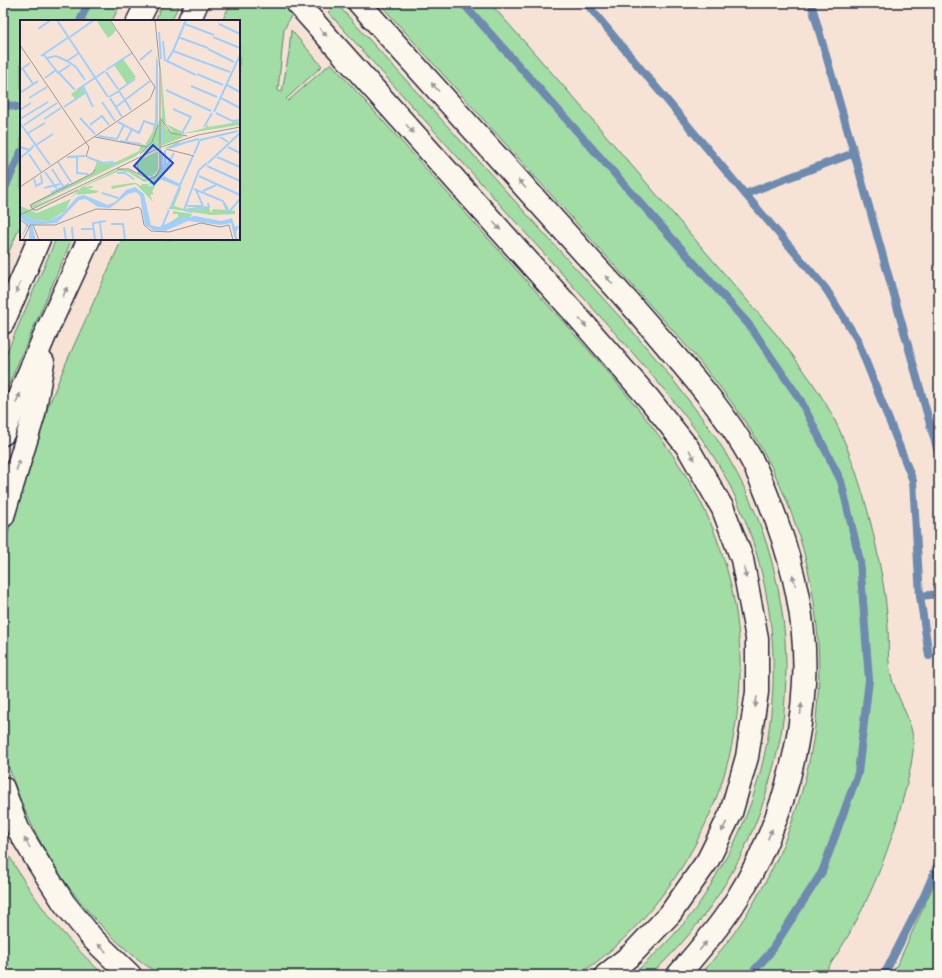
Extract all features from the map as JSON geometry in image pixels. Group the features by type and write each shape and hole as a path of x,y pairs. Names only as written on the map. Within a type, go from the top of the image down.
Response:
{"highway":[{"path":"138,20 147,3"},
{"path":"189,20 197,3"},
{"path":"297,3 578,317 655,406 692,455 722,509 742,559 757,638 757,692 747,758 731,813 708,860 670,914 632,954 606,975"},
{"path":"359,3 635,309 700,384 751,459 784,542 796,587 803,633 804,680 799,727 789,779 774,824 759,858 732,907 705,945 678,975"},
{"path":"3,323 39,240"},
{"path":"3,434 48,328 89,240"},
{"path":"3,516 34,414 48,328"},
{"path":"3,788 18,829 64,903 93,939 130,975"}],"green space":[{"path":"3,3 121,3 112,20 20,20 20,226 3,265"},
{"path":"163,3 180,3 172,20 155,20"},
{"path":"231,3 297,3 284,30 278,91 282,92 291,30 322,66 286,99 288,101 331,63 601,364 634,403 680,465 705,510 715,534 730,580 738,628 740,676 736,723 726,770 710,815 688,858 660,898 622,940 601,959 578,975 160,975 132,954 106,931 82,904 61,876 42,845 26,813 13,781 3,747 3,559 13,514 29,462 45,414 66,363 122,240 240,240 240,20 222,20"},
{"path":"379,3 490,3 567,90 776,334 826,403 839,429 861,488 872,528 885,598 890,673 910,723 913,751 910,772 895,828 879,872 870,894 848,936 823,975 700,975 744,918 778,857 802,791 816,723 819,654 811,584 793,516 754,435 711,376 676,334"},
{"path":"337,4 620,317 671,377 710,428 720,444 744,488 757,516 767,545 781,605 785,636 786,666 784,716 775,763 764,801 753,829 741,856 726,882 710,908 691,932 650,975 632,975 679,929 696,908 710,886 738,835 754,793 765,750 772,705 773,661 770,616 761,572 749,529 721,469 686,416 631,351 328,12"},
{"path":"56,240 72,240 3,398 3,361"},
{"path":"3,845 36,899 60,930 104,975 3,975"},
{"path":"939,873 939,975 891,975 899,961"}],"waterway":[{"path":"80,20 88,3"},
{"path":"463,3 750,326 801,401 841,481 860,561 869,680 858,773 822,872 769,954 750,975"},
{"path":"586,3 745,194"},
{"path":"811,3 854,153"},
{"path":"3,104 20,108"},
{"path":"920,596 913,481 857,339 826,289 745,194 854,153 939,456"},
{"path":"3,192 20,154"},
{"path":"929,656 920,596 939,594"},
{"path":"884,975 924,896 939,861"}]}
